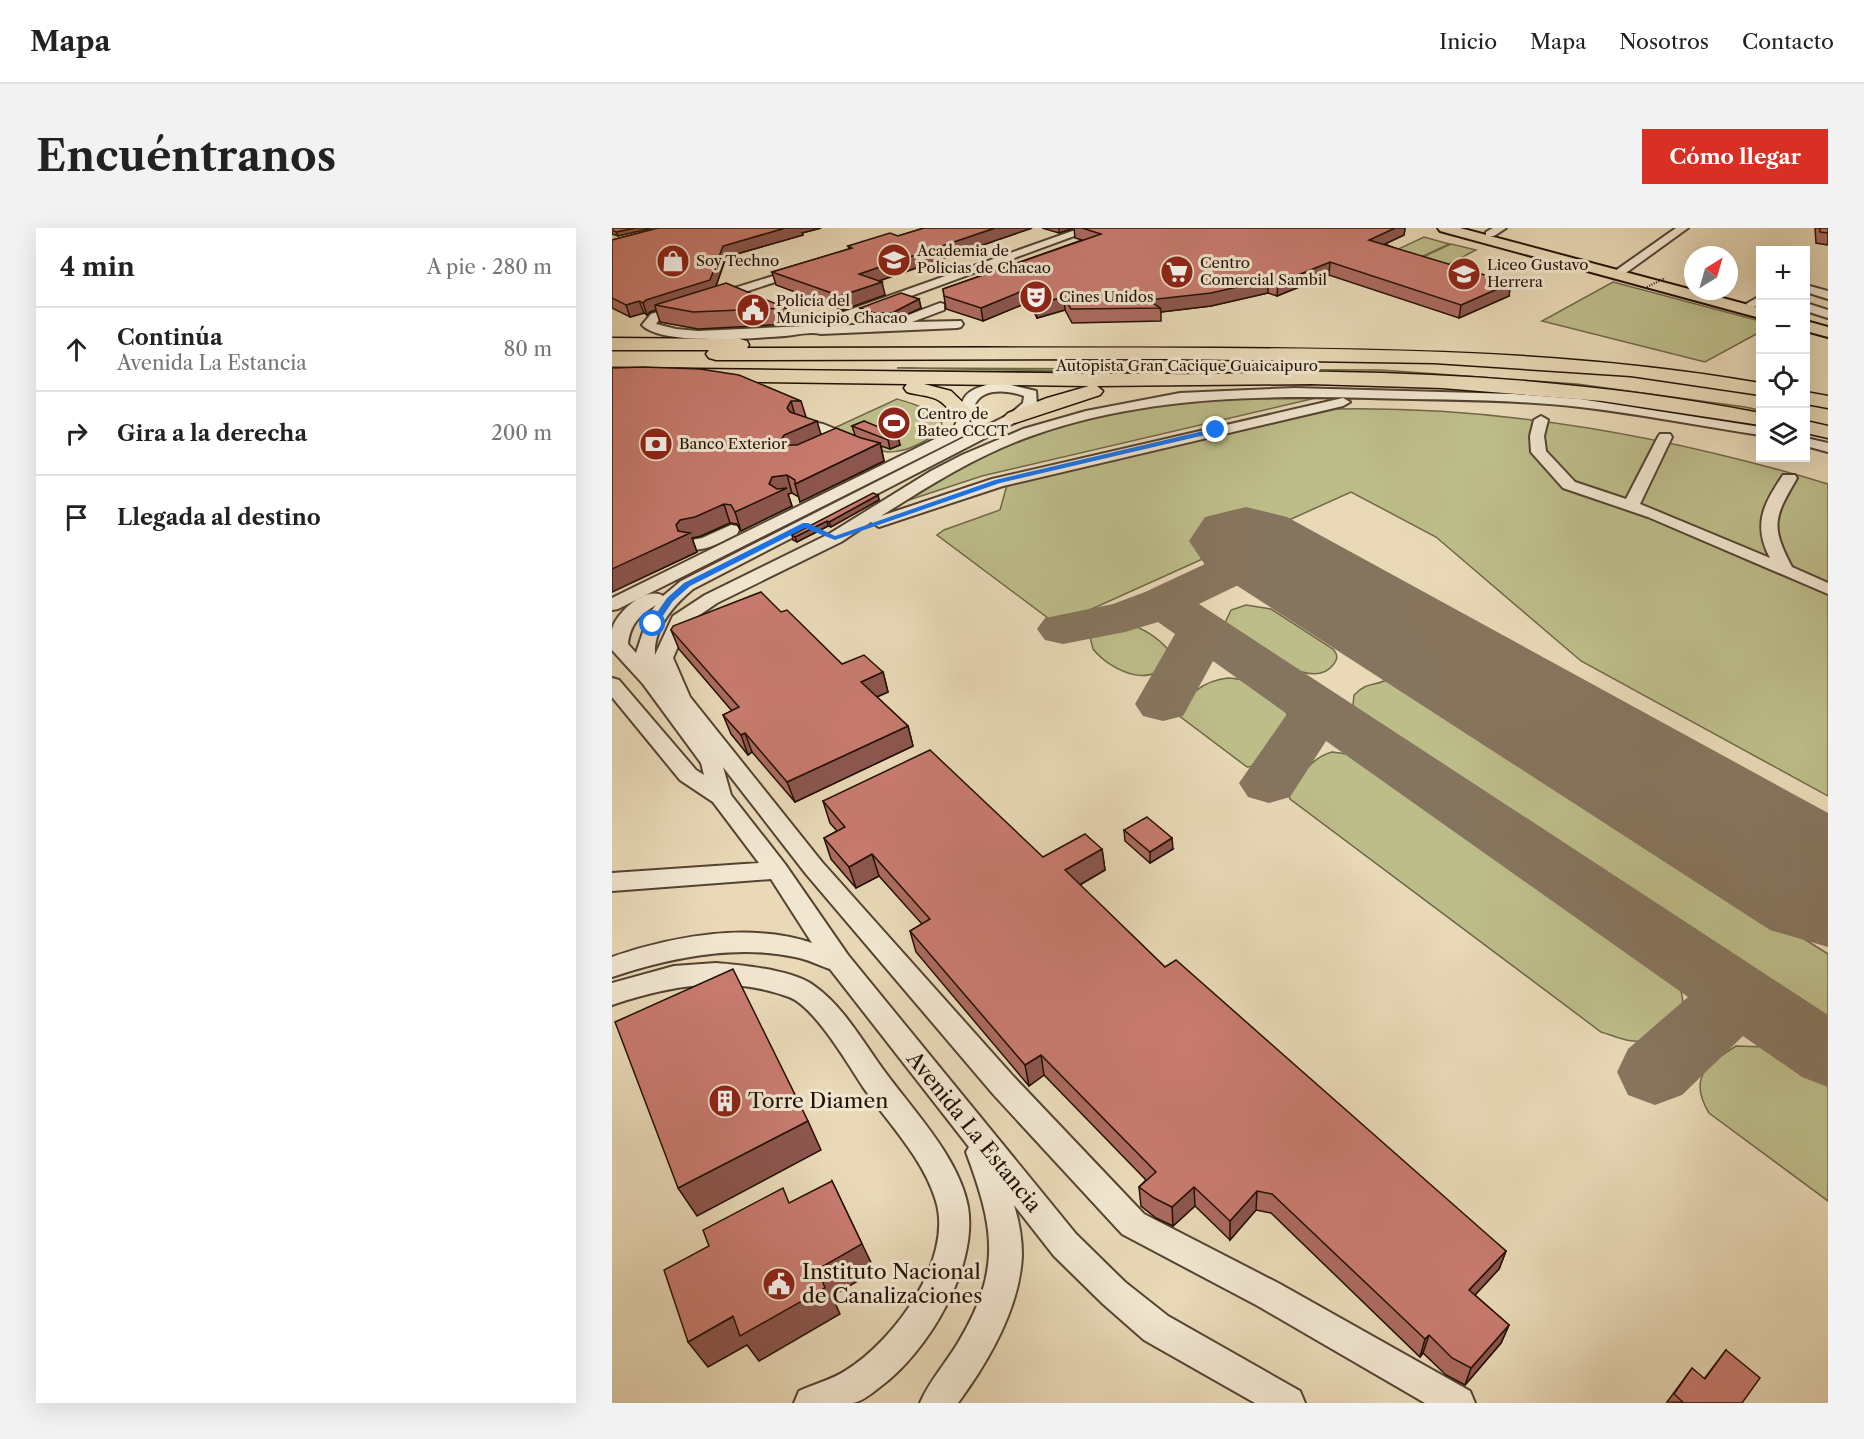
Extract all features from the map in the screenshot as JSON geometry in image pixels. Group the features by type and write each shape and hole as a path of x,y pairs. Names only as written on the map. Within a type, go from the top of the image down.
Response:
{"highway":[{"path":"612,335 678,345"},
{"path":"612,344 887,345 1164,354"},
{"name":"Autopista Gran Cacique Guaicaipuro","path":"612,354 1323,354 1495,360 1586,366 1719,381 1756,388"},
{"name":"Autopista Gran Cacique Guaicaipuro","path":"612,364 813,371 1316,366 1431,369 1518,375 1609,385 1756,405"},
{"path":"612,374 813,371 1438,381 1547,389 1676,404 1756,418"},
{"path":"813,371 830,383 926,390 944,395 965,414"},
{"path":"1015,417 1092,391 1114,387 1204,384 1217,379"},
{"path":"1719,381 1756,383"},
{"path":"1810,388 1828,391"},
{"path":"1810,399 1828,402"},
{"path":"1810,414 1828,418"},
{"path":"1810,428 1828,432"}],"main road":[{"path":"1445,228 1684,286"},
{"path":"1466,228 1496,231 1623,271 1756,305"},
{"path":"612,239 662,229"},
{"path":"612,244 662,229"},
{"path":"1737,300 1756,305"},
{"path":"1810,320 1828,325"},
{"path":"1810,327 1828,332"}],"street":[{"path":"806,330 1091,228"},
{"path":"1623,271 1683,228"},
{"path":"810,267 655,317 648,322 653,329 658,331 714,334 776,334 806,330 957,324"},
{"path":"1810,290 1828,295"},
{"path":"836,318 856,325 887,327 940,307"},
{"path":"1810,308 1828,314"},
{"name":"Avenida La Estancia","path":"612,605 688,576 805,525 1015,417 1032,400 1030,394 1011,388 989,389 976,394 969,401 964,424 956,434 688,576 670,599 653,624 645,648 646,668 655,689 711,762 721,797"},
{"path":"1458,1403 1269,1294 1133,1224 1003,1085 814,868 681,699 663,658 681,620 711,599 835,538 936,474 967,458 1028,432 1086,415 1145,403 1203,396 1294,392 1382,394 1514,398 1580,403 1756,431"},
{"path":"805,525 835,538 998,482 1304,410 1382,394"},
{"path":"1540,420 1537,436 1539,452 1569,485 1631,507 1784,568 1828,589"},
{"path":"801,423 819,427 834,440"},
{"path":"816,432 834,440 887,456 916,455"},
{"path":"1631,507 1665,437"},
{"path":"1810,443 1828,448"},
{"path":"870,452 884,465 881,473"},
{"path":"1784,568 1771,544 1767,517 1789,478"},
{"path":"693,545 707,542 788,500 853,487"},
{"path":"840,507 864,520"},
{"path":"612,591 653,571 688,576"},
{"path":"615,646 620,630 630,613 688,576"},
{"path":"615,646 630,640 653,624"},
{"path":"615,646 652,682"},
{"name":"Avenida La Estancia","path":"612,684 688,775 721,797 777,870 839,962 1065,1245 1114,1293 1156,1328 1288,1403"},
{"path":"612,882 777,870"},
{"path":"612,967 682,949 757,944 796,948 839,962"},
{"path":"612,994 643,981 686,973 726,974 759,979 804,992 828,1018 931,1158 953,1206 954,1239 944,1276 925,1313 898,1348 858,1382 811,1403"},
{"path":"937,1403 967,1362 980,1335 1001,1281 1006,1255 996,1194 972,1130"}],"path":[{"path":"1647,287 1665,278"}],"green space":[{"path":"1424,237 1449,244 1419,258 1394,251"},
{"path":"1451,244 1476,250 1447,265 1421,258"},
{"path":"1613,282 1756,320 1756,334 1705,362 1542,321"},
{"path":"897,368 1381,370 1577,384 1745,407 1756,409 1756,414 1726,409 1357,373"},
{"path":"1337,393 982,476 909,500 941,473 1008,442 1087,419 1201,398"},
{"name":"Centro de Bateo CCCT","path":"897,399 918,405 936,414 941,420 941,427 936,434 910,448 888,452 868,446 832,429"},
{"path":"1336,409 1399,409 1461,413 1585,427 1708,452 1828,484 1828,796 1581,661 1436,537 1351,492 1063,622 1052,621 937,535 944,530 1000,510 1007,485"},
{"path":"1246,605 1271,609 1333,649 1337,657 1335,663 1323,673 1309,674 1278,662 1262,652 1224,625 1231,610"},
{"path":"1134,626 1154,637 1170,653 1164,665 1156,672 1134,675 1122,671 1111,665 1093,649 1090,637 1097,630"},
{"path":"1228,678 1264,688 1280,700 1285,707 1287,719 1285,727 1265,756 1255,766 1247,767 1178,715 1187,700 1198,689 1211,682"},
{"path":"1390,678 1828,954 1828,1027 1362,716 1353,705 1354,695 1368,685"},
{"path":"1332,752 1355,755 1371,764 1675,977 1683,1000 1676,1018 1660,1034 1643,1041 1627,1040 1601,1032 1290,799 1287,791 1302,773 1318,758"},
{"path":"1736,1046 1768,1047 1781,1051 1828,1083 1828,1201 1709,1113 1703,1101 1700,1081 1709,1066"}],"building":[{"path":"612,228 635,228 616,232"},
{"path":"658,228 785,228 723,246 710,280 646,300 643,303 639,301 626,305 612,298 612,240"},
{"path":"924,228 995,228 859,274 882,282 840,296 772,272 852,248 848,246 890,233 898,236"},
{"name":"Centro Comercial Sambil","path":"1082,228 1395,228 1369,240 1511,283 1461,305 1330,262 1278,283 1268,280 1211,293 1148,300 1160,308 1071,309 1064,297 1035,304 1027,289 981,308 944,296 943,289 1101,234"},
{"path":"1820,228 1828,228 1828,233 1820,232"},
{"path":"726,283 786,308 693,312 655,305"},
{"path":"901,293 919,299 892,313 874,313 860,308"},
{"path":"612,368 700,369 739,375 801,401 791,401 787,408 790,412 817,421 784,435 781,440 784,445 797,445 836,428 880,443 795,484 795,480 787,475 772,477 769,484 777,489 787,488 735,512 731,505 724,504 695,517 680,520 676,525 678,531 690,533 612,569"},
{"path":"864,421 898,435 888,440 852,426"},
{"path":"873,493 878,495 829,522 795,537 792,535"},
{"path":"761,592 781,612 787,610 842,664 864,655 883,672 861,682 908,726 787,782 745,733 741,735 723,715 739,707 671,630 673,626"},
{"path":"930,750 1043,857 1085,834 1102,849 1065,870 1165,967 1176,960 1506,1251 1469,1290 1509,1325 1471,1368 1452,1358 1429,1335 1425,1339 1272,1194 1257,1191 1230,1221 1194,1187 1172,1207 1139,1187 1156,1172 1041,1055 1025,1065 910,931 930,919 872,854 849,867 824,838 845,827 823,801"},
{"path":"1147,817 1172,838 1150,852 1124,830"},
{"name":"Torre Diamen","path":"733,969 808,1121 678,1188 615,1022"},
{"name":"Instituto Nacional de Canalizaciones","path":"832,1181 862,1244 818,1269 825,1288 740,1336 733,1316 688,1342 664,1270 709,1246 703,1230 783,1188 789,1203"},
{"path":"1726,1350 1760,1378 1742,1403 1684,1403 1674,1394 1692,1368 1705,1379"}],"taxiway":[{"path":"1163,603 1267,553"},
{"path":"1063,629 1125,617 1163,603"},
{"path":"1163,603 1203,630"},
{"path":"1163,704 1203,630"},
{"path":"1203,630 1319,709"},
{"path":"1269,783 1319,709"},
{"path":"1319,709 1828,1055"},
{"path":"1655,1072 1739,995"}],"runway":[{"path":"1246,541 1828,887"}],"place":[{"name":"Academia de Policias de Chacao","path":"894,260"},
{"name":"Soy Techno","path":"673,261"},
{"name":"Centro Comercial Sambil","path":"1177,272"},
{"name":"Liceo Gustavo Herrera","path":"1464,274"},
{"name":"Cines Unidos","path":"1036,297"},
{"name":"Policía del Municipio Chacao","path":"753,310"},
{"name":"Centro de Bateo CCCT","path":"894,423"},
{"name":"Banco Exterior","path":"656,444"},
{"name":"Torre Diamen","path":"725,1101"},
{"name":"Instituto Nacional de Canalizaciones","path":"779,1284"}],"route":[{"path":"653,624 670,599 687,585 805,525 835,538 998,482 1216,430"}]}
